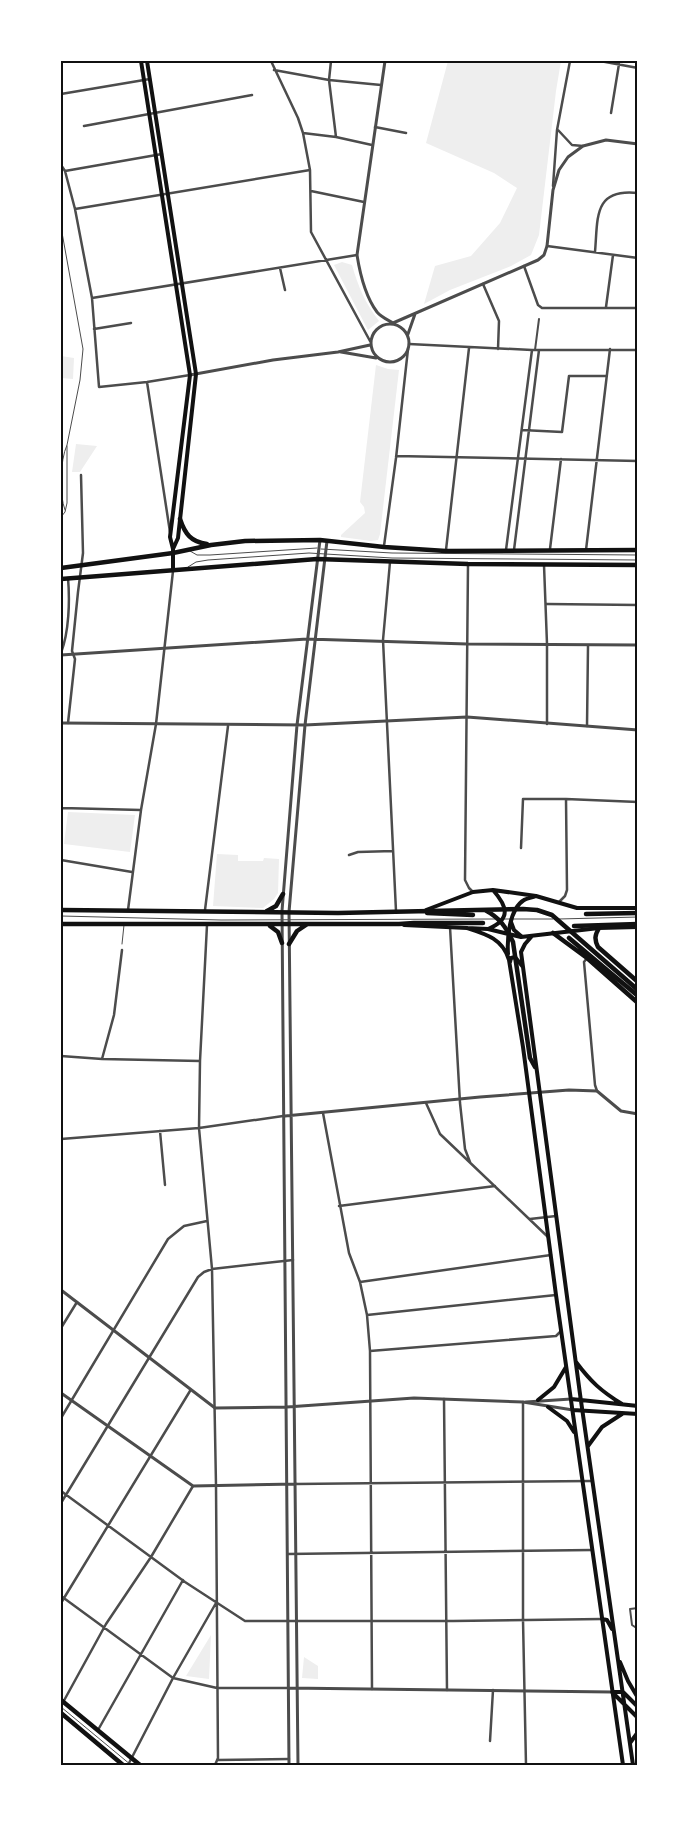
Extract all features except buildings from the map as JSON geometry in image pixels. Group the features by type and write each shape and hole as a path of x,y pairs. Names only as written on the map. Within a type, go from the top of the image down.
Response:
{"main road":[{"path":"142,61 190,375 170,537 173,551 173,570"},
{"path":"147,61 196,374 178,538 173,551"},
{"path":"181,315 187,315"},
{"path":"180,519 184,531 192,539 201,544 211,545"},
{"path":"61,568 211,545 244,542 320,540 446,551 638,550"},
{"path":"61,579 318,560 325,557 390,562 468,564 638,565"},
{"path":"488,929 497,925 503,919 505,912 504,905 492,890"},
{"path":"426,910 473,892 492,890 536,896 583,908 638,908"},
{"path":"266,912 276,906 283,894"},
{"path":"536,896 523,900 516,908 508,934 508,958 523,1047 550,1255 623,1765"},
{"path":"61,910 396,913 463,909 537,910 552,915 638,990"},
{"path":"484,910 495,916 505,926 513,942 530,1058 535,1067"},
{"path":"406,912 473,914"},
{"path":"586,914 638,914"},
{"path":"511,921 514,930 521,937"},
{"path":"61,924 282,926 484,923"},
{"path":"399,924 488,929 521,937 638,925"},
{"path":"269,925 278,932 282,943"},
{"path":"289,944 297,930 306,925"},
{"path":"574,926 638,925"},
{"path":"467,928 488,935 499,942 508,958"},
{"path":"599,928 595,934 595,941 598,947 638,982"},
{"path":"553,933 586,958 638,1004"},
{"path":"532,936 521,952 535,1067 633,1765"},
{"path":"569,938 638,996"},
{"path":"509,964 511,958 514,957 523,967"},
{"path":"561,1330 572,1329"},
{"path":"576,1362 590,1381 604,1393 624,1405"},
{"path":"538,1400 554,1387 566,1366"},
{"path":"571,1399 638,1406"},
{"path":"548,1407 567,1421 576,1436"},
{"path":"573,1410 638,1414"},
{"path":"588,1446 602,1427 623,1413"},
{"path":"602,1619 608,1621 614,1633"},
{"path":"617,1654 628,1681 638,1698"},
{"path":"612,1692 623,1692 638,1707"},
{"path":"612,1692 638,1718"},
{"path":"62,1704 98,1730 130,1763 140,1765"},
{"path":"61,1713 123,1765"},
{"path":"630,1743 638,1732"}],"street":[{"path":"271,61 303,132 310,170 311,232 370,343 374,355 378,359"},
{"path":"331,61 329,80 336,137"},
{"path":"385,61 357,255 364,285 377,312 399,326 408,335"},
{"path":"370,343 375,329 415,314 538,260 544,255 547,246 558,130 570,61"},
{"path":"600,61 638,68"},
{"path":"611,113 619,64"},
{"path":"274,70 329,80 381,85"},
{"path":"61,94 150,80"},
{"path":"84,126 252,94"},
{"path":"375,127 406,133"},
{"path":"558,130 572,145 583,146 606,140 638,144"},
{"path":"303,132 372,145"},
{"path":"553,190 559,170 568,158 583,146"},
{"path":"65,171 162,154"},
{"path":"61,164 65,171 75,209 92,298 99,387 147,382 273,360 338,352 370,343"},
{"path":"75,209 310,170"},
{"path":"311,191 364,202"},
{"path":"595,252 599,214 603,203 612,194 624,192 638,193"},
{"path":"547,246 638,258"},
{"path":"92,298 357,255"},
{"path":"606,307 613,255"},
{"path":"524,266 540,308 638,308"},
{"path":"280,268 285,290"},
{"path":"483,284 500,321 498,349"},
{"path":"384,547 409,344 408,335 415,314"},
{"path":"506,550 539,319"},
{"path":"94,329 131,323"},
{"path":"409,344 535,350 638,350"},
{"path":"446,551 469,348"},
{"path":"338,352 395,362 405,355 408,350"},
{"path":"514,550 529,430 535,350"},
{"path":"586,550 610,350"},
{"path":"522,430 562,432 569,376 607,376"},
{"path":"147,382 170,537"},
{"path":"396,456 638,461"},
{"path":"550,550 560,459"},
{"path":"68,723 75,659 72,651 82,566 81,476"},
{"path":"289,1765 282,912 296,725 320,540"},
{"path":"298,1765 289,912 305,725 327,541"},
{"path":"390,562 383,640 396,913"},
{"path":"468,564 465,880 473,892"},
{"path":"544,564 547,724"},
{"path":"128,910 141,810 156,724 173,570"},
{"path":"68,578 68,605 64,644 61,654 74,655 307,639 467,644 638,645"},
{"path":"546,604 638,606"},
{"path":"587,726 588,646"},
{"path":"638,671 638,753"},
{"path":"61,723 228,726 305,725 467,717 637,730"},
{"path":"205,910 228,726"},
{"path":"61,794 61,827"},
{"path":"522,848 523,799 638,802"},
{"path":"558,903 565,896 567,890 566,799"},
{"path":"62,808 141,810"},
{"path":"349,855 358,852 393,851"},
{"path":"61,860 132,872"},
{"path":"207,925 200,1061 199,1128 212,1269 218,1760 215,1765"},
{"path":"450,927 460,1099 465,1149 470,1162"},
{"path":"102,1059 114,1015 122,950"},
{"path":"586,958 584,962 595,1085 597,1091 616,1108 638,1114"},
{"path":"61,1056 102,1059 200,1061"},
{"path":"61,1139 199,1128 291,1114 323,1113 528,1093 569,1090 597,1091"},
{"path":"426,1103 440,1134 548,1238"},
{"path":"323,1113 349,1253 360,1282 367,1315 370,1351 372,1689"},
{"path":"160,1131 165,1185"},
{"path":"339,1206 495,1186"},
{"path":"528,1219 557,1216"},
{"path":"61,1418 115,1331 168,1239 184,1226 207,1221"},
{"path":"360,1282 550,1255"},
{"path":"61,1503 198,1277 212,1269 292,1260"},
{"path":"61,1290 190,1391 215,1408 287,1407 370,1400 444,1399 523,1402 573,1410"},
{"path":"367,1315 556,1295"},
{"path":"61,1328 77,1302"},
{"path":"370,1351 556,1336 561,1330"},
{"path":"61,1603 190,1391"},
{"path":"61,1393 194,1486 593,1481"},
{"path":"444,1399 447,1690"},
{"path":"523,1402 571,1399"},
{"path":"523,1402 523,1620 526,1765"},
{"path":"62,1704 104,1628 151,1557 194,1486"},
{"path":"61,1491 183,1580 245,1620 447,1621 602,1619"},
{"path":"288,1554 592,1550"},
{"path":"98,1730 142,1656 183,1580"},
{"path":"61,1596 173,1678 216,1688 612,1692"},
{"path":"130,1763 173,1678 216,1603"},
{"path":"638,1608 630,1609 632,1625 638,1629"},
{"path":"490,1741 493,1690"},
{"path":"218,1760 289,1759"}],"lane":[{"path":"61,227 82,349 80,380 67,445 67,503 61,516"},
{"path":"64,510 62,504 62,462 67,445"},
{"path":"187,550 197,555 319,548 392,553 638,555"},
{"path":"183,570 196,562 318,553 325,557 638,560"},
{"path":"61,916 221,920 289,918 503,919 511,921 638,918"},
{"path":"122,944 124,924"},
{"path":"62,1704 130,1763"}],"shaded area":[{"path":"448,61 561,61 539,235 531,255 511,266 450,290 424,304 435,266 471,256 500,223 517,188 494,173 426,143"},
{"path":"342,262 352,265 362,294 379,321 368,330 334,265"},
{"path":"61,356 74,358 73,379 61,378"},
{"path":"376,365 399,370 380,534 378,540 371,541 341,537 341,535 365,513 364,507 360,502"},
{"path":"76,444 97,446 80,472 72,472"},
{"path":"68,812 135,815 130,852 64,844"},
{"path":"217,854 238,855 238,861 263,861 264,858 279,859 278,893 274,899 263,908 213,906"},
{"path":"211,1635 209,1679 186,1676"},
{"path":"304,1657 318,1666 318,1679 302,1678"}]}
